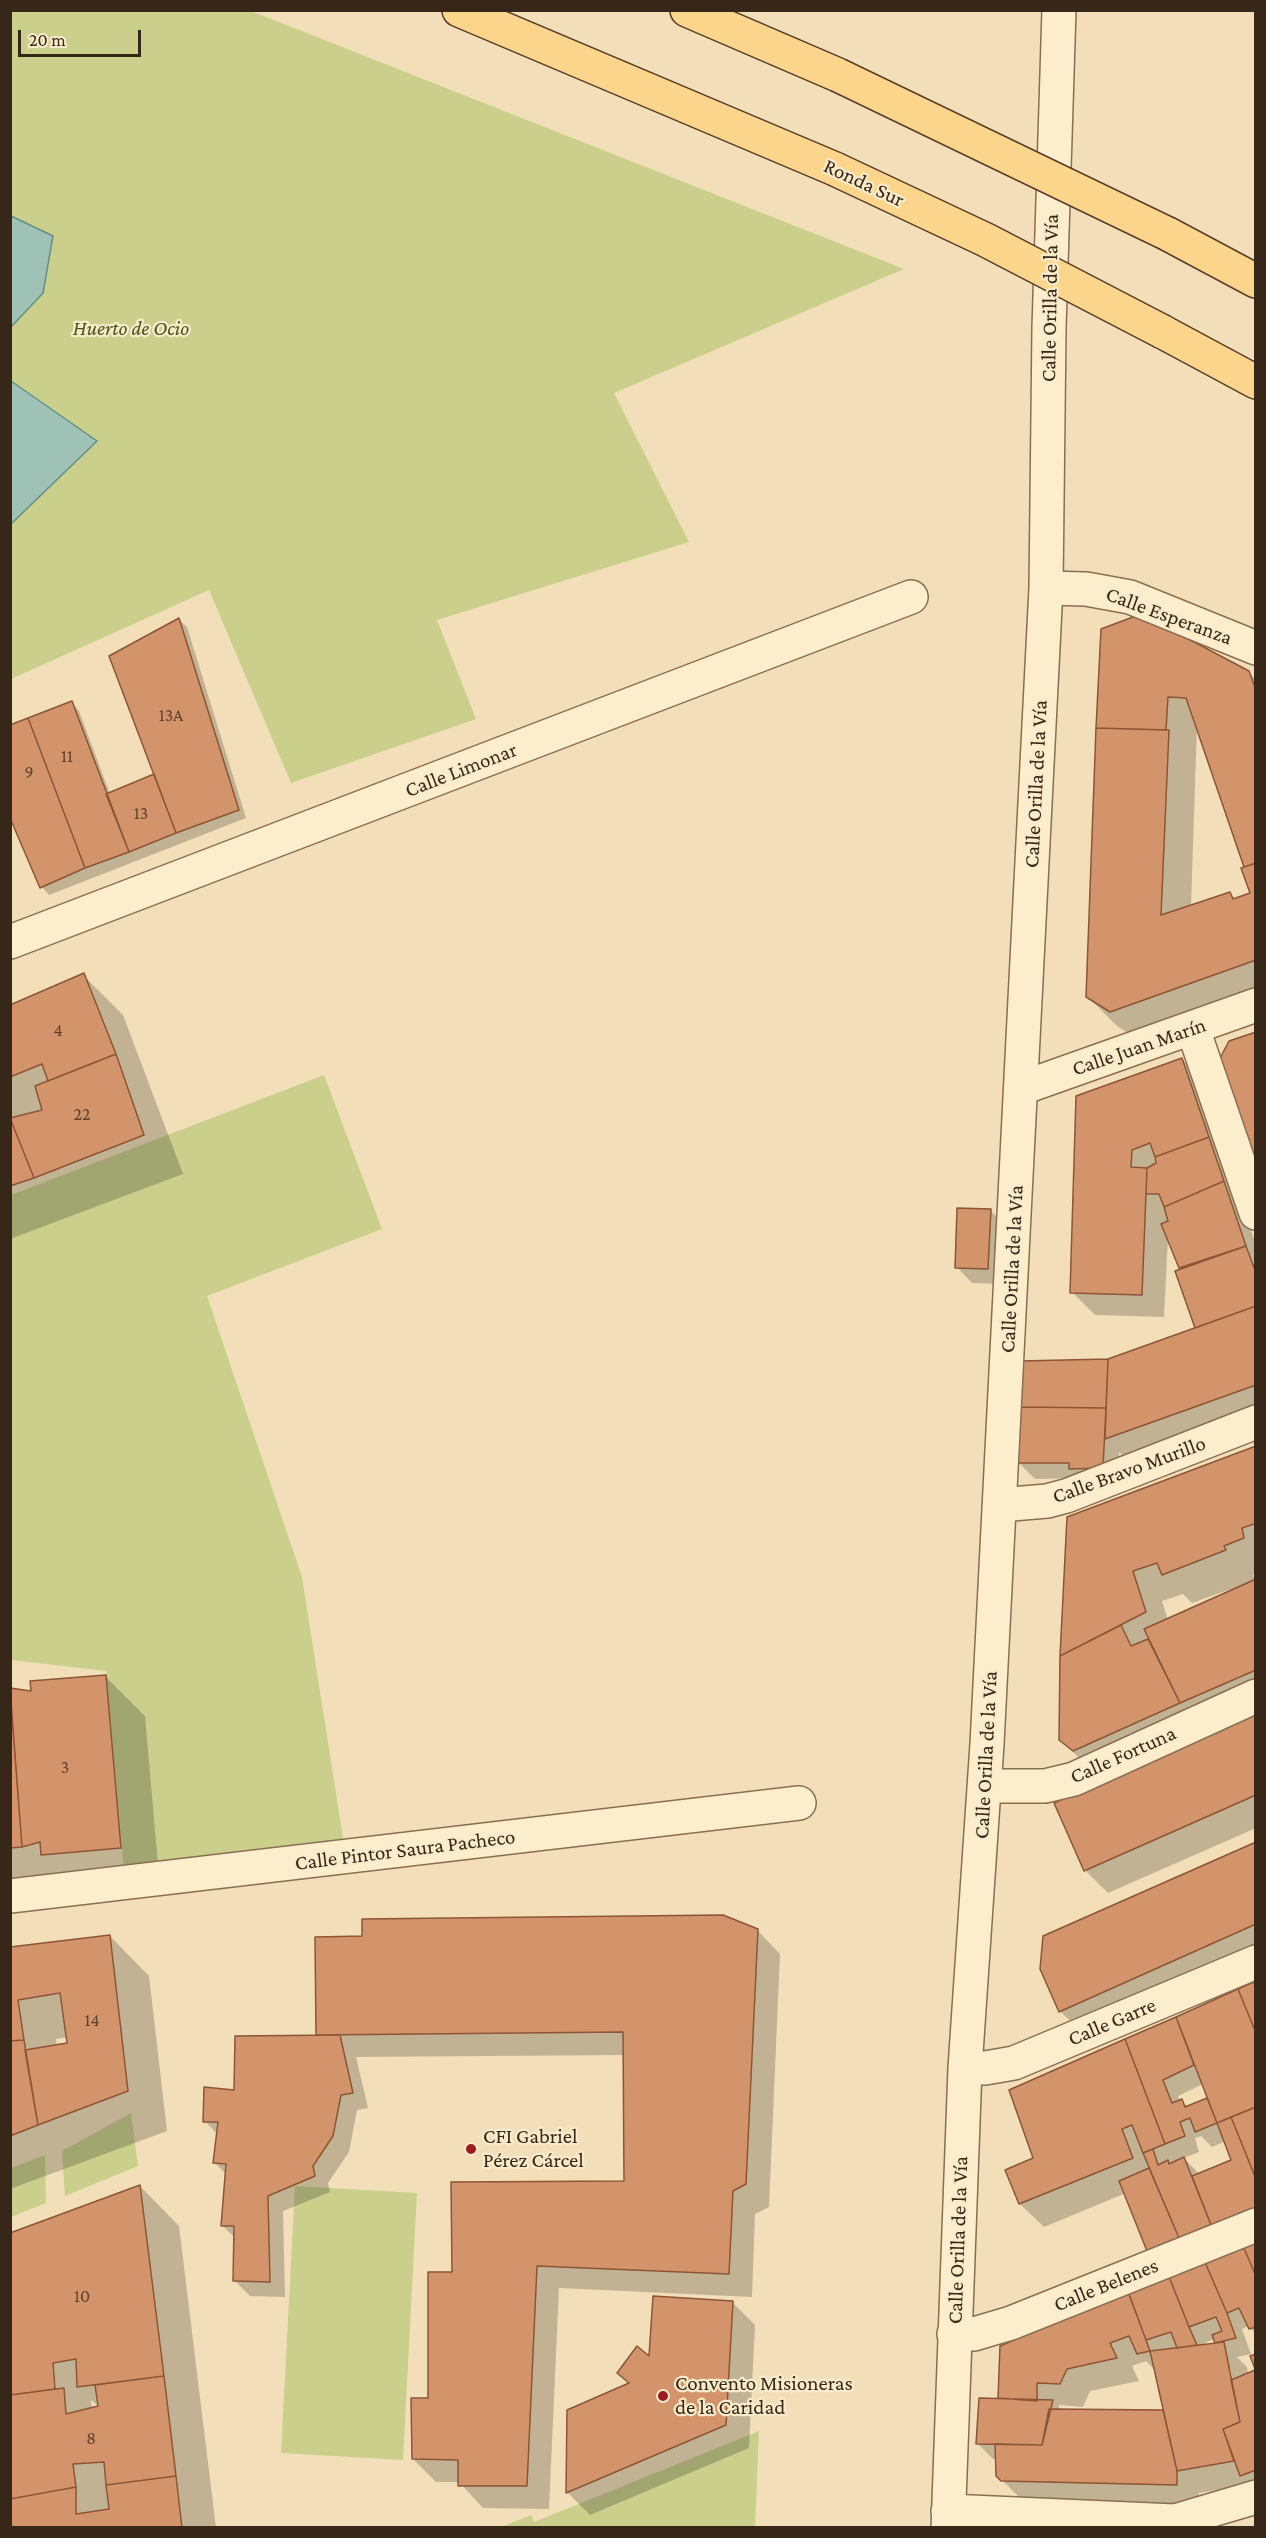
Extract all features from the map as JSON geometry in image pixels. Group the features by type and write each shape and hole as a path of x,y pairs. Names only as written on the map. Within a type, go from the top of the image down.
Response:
{"main road":[{"name":"Ronda Sur","path":"459,10 835,169 986,240 1256,381"},
{"path":"687,10 838,75 1168,234 1256,280"}],"street":[{"name":"Calle Orilla de la Vía","path":"948,2519 965,2068 985,1786 1046,588 1050,304 1059,10"},
{"name":"Calle Esperanza","path":"1046,588 1086,589 1130,597 1256,648"},
{"name":"Calle Limonar","path":"10,942 911,597"},
{"name":"Calle Juan Marín","path":"1022,1088 1256,1005"},
{"path":"1193,1029 1256,1213"},
{"name":"Calle Bravo Murillo","path":"1000,1505 1047,1501 1066,1496 1256,1422"},
{"name":"Calle Fortuna","path":"985,1786 1057,1784 1256,1696"},
{"name":"Calle Pintor Saura Pacheco","path":"10,1896 799,1803"},
{"name":"Calle Garre","path":"965,2068 985,2068 1014,2063 1256,1962"},
{"name":"Calle Belenes","path":"954,2334 974,2334 1011,2324 1256,2225"},
{"path":"948,2519 1176,2524 1256,2497"}],"green space":[{"name":"Huerto de Ocio","path":"10,11 251,11 904,269 614,393 689,542 437,620 476,719 291,783 209,590 11,679"},
{"path":"324,1075 382,1229 207,1296 302,1577 346,1857 125,1882 106,1671 11,1660 11,1195"},
{"path":"131,2113 138,2166 65,2196 62,2151"},
{"path":"45,2155 46,2203 11,2217 11,2168"},
{"path":"295,2186 417,2193 403,2460 281,2453"},
{"path":"759,2431 755,2527 501,2527 531,2515 534,2522"}],"water":[{"path":"11,216 53,236 43,293 11,327"},
{"path":"11,381 97,441 11,524"}],"building":[{"path":"1141,614 1249,671 1256,690 1256,863 1244,867 1186,698 1168,697 1166,730 1096,728 1101,629"},
{"path":"179,618 239,810 176,833 109,656"},
{"path":"72,701 129,852 85,868 28,718"},
{"path":"28,718 85,868 40,888 10,818 10,725"},
{"path":"1096,728 1169,730 1161,915 1230,892 1233,899 1250,893 1241,868 1256,863 1256,960 1110,1012 1086,997"},
{"path":"154,774 176,833 129,852 106,794"},
{"path":"84,973 116,1054 48,1081 42,1064 10,1077 10,1005"},
{"path":"1256,1032 1256,1165 1219,1060 1229,1041"},
{"path":"116,1054 144,1135 34,1178 10,1118 42,1110 35,1086"},
{"path":"1182,1058 1209,1137 1155,1157 1150,1143 1132,1150 1131,1167 1147,1168 1142,1295 1070,1293 1076,1096"},
{"path":"10,1118 34,1178 10,1186"},
{"path":"1209,1137 1224,1181 1164,1207 1159,1194 1146,1194 1147,1168 1156,1163 1155,1157"},
{"path":"1224,1181 1246,1246 1179,1268 1161,1224 1168,1221 1164,1207"},
{"path":"957,1208 991,1209 988,1269 955,1268"},
{"path":"1246,1246 1256,1273 1256,1306 1195,1328 1175,1271"},
{"path":"1256,1306 1256,1385 1105,1439 1108,1359"},
{"path":"1108,1359 1106,1408 1019,1407 1020,1361"},
{"path":"1019,1407 1106,1408 1103,1468 1069,1469 1069,1463 1017,1463"},
{"path":"1256,1446 1256,1528 1254,1524 1242,1528 1244,1538 1224,1546 1226,1550 1162,1575 1157,1563 1133,1571 1146,1612 1060,1656 1067,1517"},
{"path":"1256,1579 1256,1670 1180,1703 1144,1629"},
{"path":"1121,1625 1131,1646 1148,1639 1180,1703 1073,1751 1059,1740 1060,1656"},
{"path":"106,1675 121,1848 41,1855 40,1842 22,1847 10,1688 31,1691 30,1681"},
{"path":"10,1691 22,1847 10,1848"},
{"path":"1256,1712 1256,1795 1084,1871 1054,1803"},
{"path":"1256,1842 1256,1924 1059,2012 1040,1969 1043,1936"},
{"path":"723,1915 758,1929 746,2184 733,2191 729,2274 537,2266 527,2486 458,2486 458,2460 412,2459 411,2398 428,2398 428,2272 452,2272 451,2182 624,2181 623,2032 316,2035 315,1937 362,1936 362,1919"},
{"path":"110,1935 128,2091 38,2125 25,2050 67,2043 60,1993 18,2000 24,2040 10,2041 10,1947"},
{"path":"1256,1981 1256,2033 1238,1989"},
{"path":"1238,1989 1256,2033 1256,2107 1217,2123 1176,2017"},
{"path":"1176,2017 1194,2065 1163,2080 1172,2103 1182,2099 1185,2107 1207,2098 1217,2123 1195,2132 1190,2118 1180,2122 1185,2136 1165,2144 1125,2039"},
{"path":"340,2035 353,2093 341,2095 333,2136 313,2166 315,2176 268,2196 270,2282 233,2281 234,2226 221,2226 226,2164 213,2163 218,2122 203,2122 204,2087 234,2090 235,2036"},
{"path":"1125,2039 1165,2144 1143,2153 1132,2125 1122,2129 1133,2158 1019,2204 1005,2170 1033,2158 1009,2090"},
{"path":"24,2040 38,2125 10,2136 10,2041"},
{"path":"1256,2107 1256,2179 1231,2117"},
{"path":"1231,2117 1256,2179 1256,2208 1211,2225 1192,2176 1231,2160 1217,2123"},
{"path":"1153,2149 1158,2165 1168,2160 1169,2164 1184,2157 1211,2225 1179,2238 1143,2153"},
{"path":"1149,2168 1179,2238 1147,2251 1119,2181"},
{"path":"140,2185 164,2376 77,2387 76,2359 53,2363 55,2389 10,2395 10,2233"},
{"path":"1256,2241 1256,2276 1243,2246"},
{"path":"1243,2246 1256,2276 1256,2327 1249,2329 1239,2308 1227,2313 1204,2260"},
{"path":"1204,2260 1236,2338 1215,2343 1212,2335 1222,2331 1216,2317 1189,2327 1168,2274"},
{"path":"1168,2274 1197,2345 1177,2348 1171,2332 1146,2340 1127,2289"},
{"path":"1128,2291 1150,2351 1137,2354 1129,2336 1110,2343 1117,2358 1067,2369 1060,2384 1037,2383 1037,2401 998,2398 1000,2346"},
{"name":"Convento Misioneras de la Caridad","path":"653,2296 733,2301 726,2425 566,2493 567,2410 629,2383 617,2373 637,2346 649,2356"},
{"path":"1224,2342 1240,2422 1223,2429 1234,2461 1177,2471 1150,2351"},
{"path":"1256,2354 1256,2371 1250,2356"},
{"path":"1255,2370 1256,2470 1240,2476 1223,2429 1240,2422 1231,2380"},
{"path":"164,2376 176,2476 106,2485 104,2462 73,2464 76,2487 10,2499 10,2395 64,2388 66,2414 98,2406 95,2385"},
{"path":"979,2398 1053,2400 1042,2445 976,2444"},
{"path":"1049,2409 1163,2410 1177,2471 1177,2485 1001,2481 996,2476 995,2444 1042,2445"},
{"path":"176,2476 182,2528 10,2528 10,2499 76,2487 76,2514 109,2509 106,2485"}],"place":[{"name":"CFI Gabriel Pérez Cárcel","path":"471,2149"},
{"name":"Convento Misioneras de la Caridad","path":"663,2396"}]}
